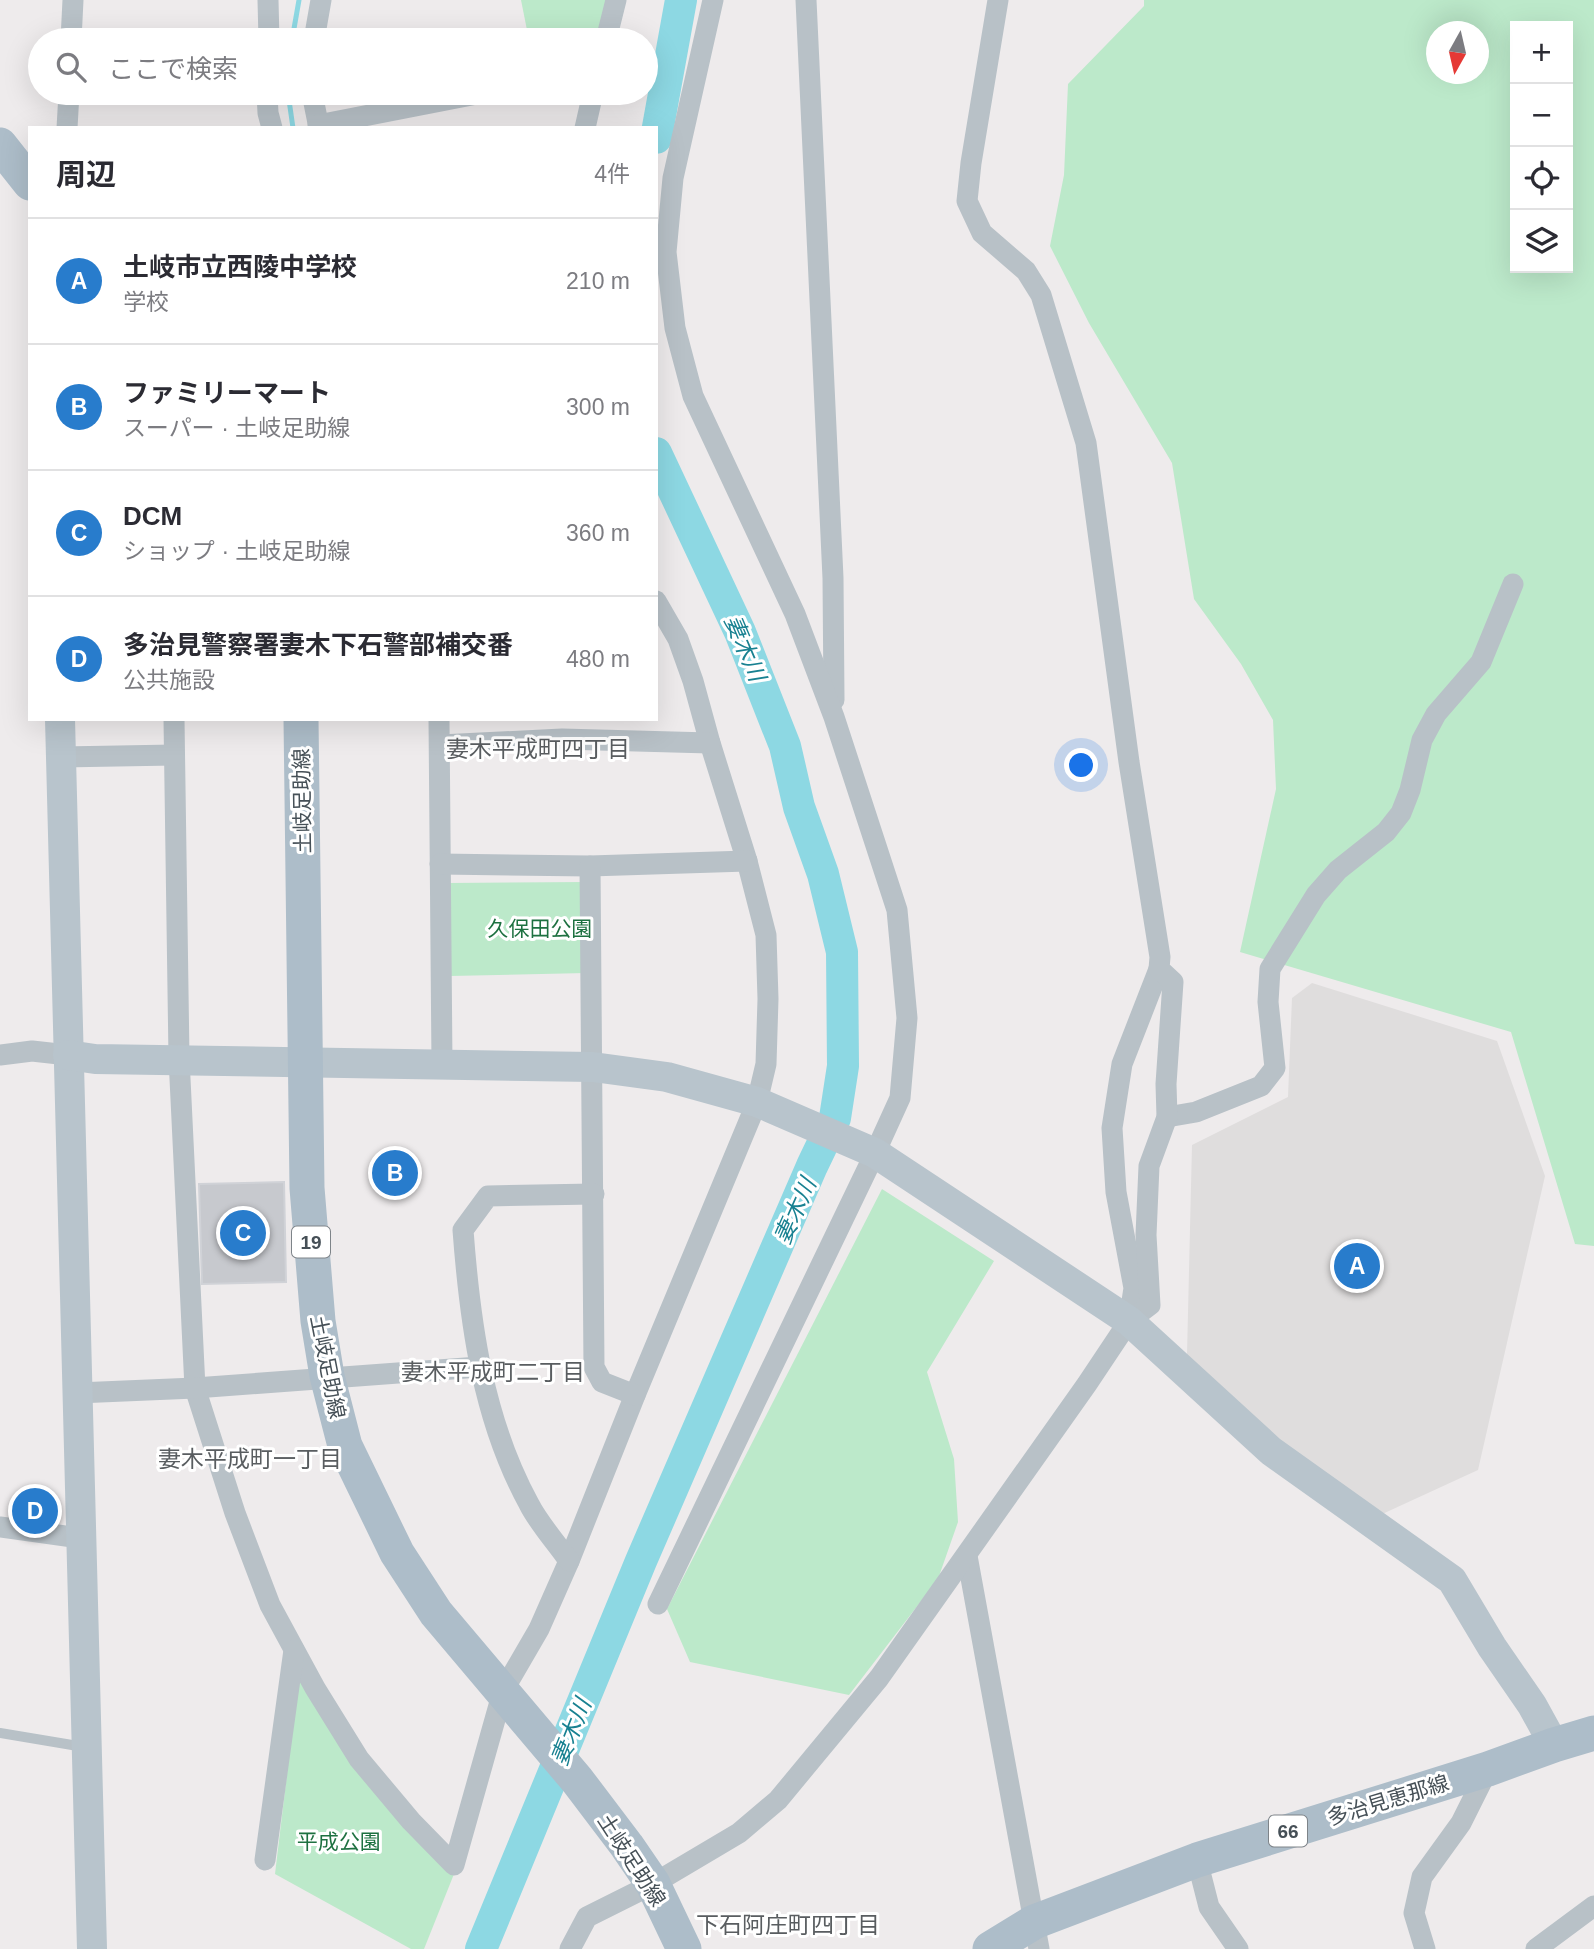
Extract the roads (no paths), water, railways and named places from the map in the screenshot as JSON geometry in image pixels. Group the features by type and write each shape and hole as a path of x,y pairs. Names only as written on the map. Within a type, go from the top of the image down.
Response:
{"main road":[{"path":"0,144 28,180"},
{"name":"土岐足助線","path":"301,721 307,1188 318,1321 327,1376 345,1447 397,1553 436,1613 577,1780 649,1878 684,1949"},
{"name":"多治見恵那線","path":"989,1949 1037,1935 1197,1860 1594,1733"}],"street":[{"path":"72,28 73,0"},
{"path":"268,0 269,28"},
{"path":"316,28 321,0"},
{"path":"609,28 616,0"},
{"path":"658,1604 900,1098 907,1018 897,910 834,716 795,614 694,397 675,328 666,252 673,178 713,0"},
{"path":"806,0 833,578 834,716"},
{"path":"998,0 967,201 982,233 1026,271 1041,295 1086,443 1129,762 1160,957 1159,969 1122,1063 1112,1128 1116,1192 1134,1288 1129,1321"},
{"path":"66,126 68,105"},
{"path":"268,105 271,126"},
{"path":"315,105 319,126 423,105"},
{"path":"585,126 590,105"},
{"path":"0,144 28,149"},
{"path":"1167,1117 1196,1112 1261,1086 1275,1068 1268,1002 1270,969 1316,895 1338,870 1386,832 1401,813 1410,790 1422,740 1436,713 1481,662 1513,583"},
{"path":"174,721 178,1058 195,1388 235,1513 270,1605 294,1650 359,1759 411,1821 454,1865 509,1701 757,1102 766,1064 766,935 747,861 693,681 678,639 658,604"},
{"path":"60,721 92,1949"},
{"path":"439,721 442,1065"},
{"path":"440,745 562,729 710,743"},
{"path":"61,757 174,755"},
{"path":"440,864 590,866 747,861"},
{"path":"590,866 594,1367 602,1382 635,1395"},
{"path":"570,1949 587,1917 649,1878 739,1833 778,1800 879,1678 967,1556 1129,1321 1150,1305 1146,1235 1149,1166 1167,1117 1166,1084 1173,982 1159,969"},
{"path":"0,1055 32,1051 95,1059 178,1058 306,1063 593,1067 667,1077 757,1102 875,1153 1129,1321 1271,1451 1452,1580 1492,1647 1532,1705 1553,1745"},
{"path":"569,1561 529,1505 503,1444 479,1367 468,1301 463,1230 488,1196 594,1194"},
{"path":"76,1394 479,1367"},
{"path":"0,1527 80,1538"},
{"path":"967,1556 1037,1935"},
{"path":"265,1860 294,1650"},
{"path":"1425,1949 1414,1913 1422,1877 1461,1823 1488,1769"},
{"path":"1197,1860 1209,1907 1238,1949"},
{"path":"1536,1949 1594,1906"}],"lane":[{"path":"0,1732 87,1748"}],"waterway":[{"path":"294,28 299,0"},
{"name":"妻木川","path":"658,127 681,0"},
{"path":"290,105 293,126"},
{"name":"妻木川","path":"481,1949 641,1561 835,1118 843,1066 842,952 823,874 799,807 785,746 740,632 658,457"}],"place":[{"name":"ファミリーマート","path":"395,1173"},
{"name":"DCM","path":"243,1233"},
{"name":"土岐市立西陵中学校","path":"1357,1266"},
{"name":"多治見警察署妻木下石警部補交番","path":"35,1511"}],"district":[{"name":"妻木平成町四丁目","path":"538,749"},
{"name":"妻木平成町二丁目","path":"493,1372"},
{"name":"妻木平成町一丁目","path":"250,1459"},
{"name":"下石阿庄町四丁目","path":"788,1925"}],"park label":[{"name":"久保田公園","path":"540,928"},
{"name":"平成公園","path":"339,1841"}]}
